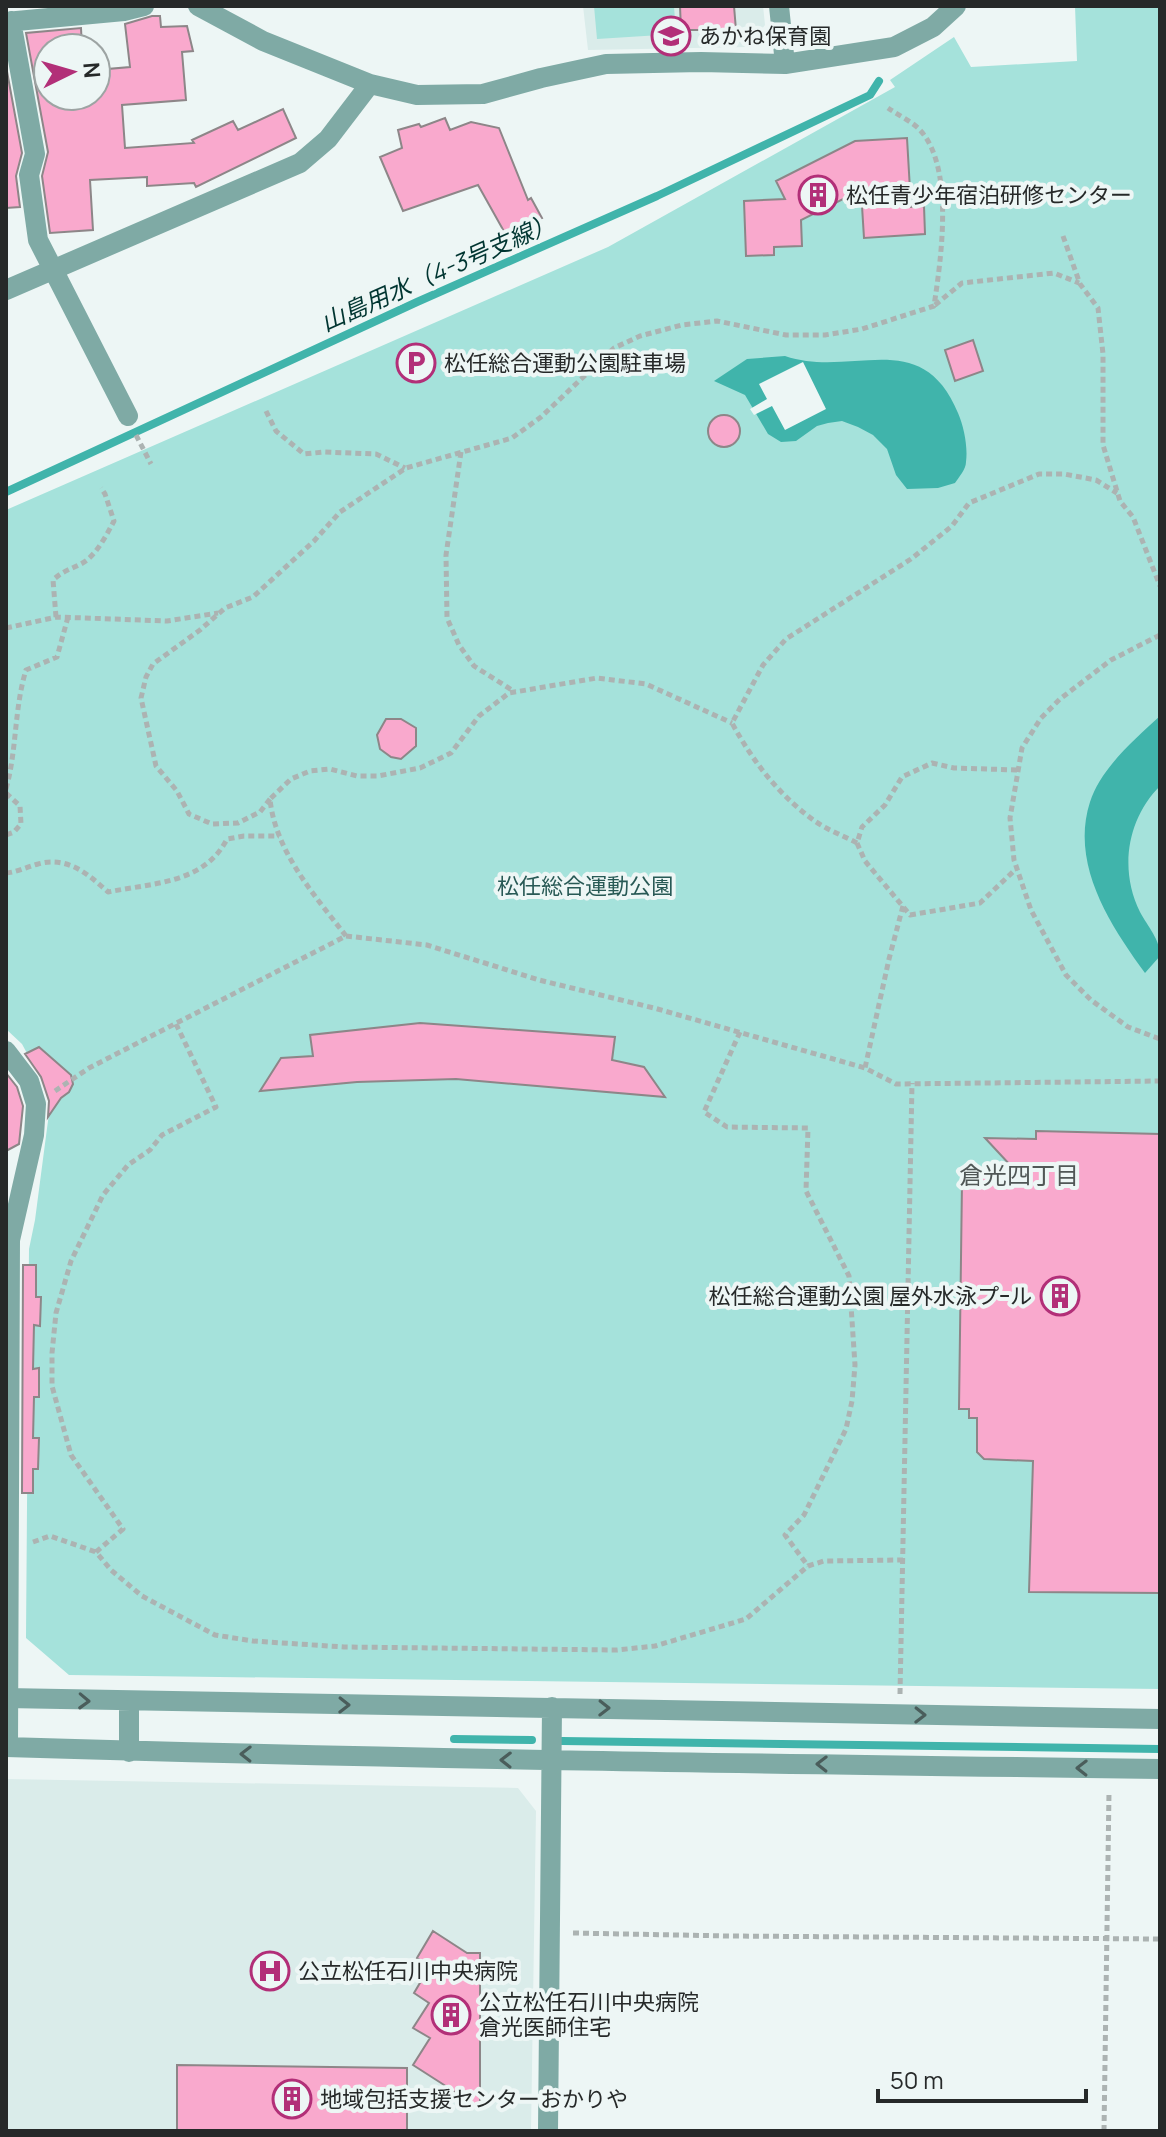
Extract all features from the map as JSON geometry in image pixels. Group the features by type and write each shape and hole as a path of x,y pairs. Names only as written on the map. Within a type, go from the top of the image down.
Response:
{"street":[{"path":"128,416 38,240 29,175 35,154 8,22 124,11 144,6"},
{"path":"198,6 263,41 370,84 417,95 483,94 606,64 785,64 894,47 933,27 956,6"},
{"path":"779,6 785,64"},
{"path":"6,290 300,163 328,139 370,84"},
{"path":"6,1051 29,1081 36,1104 34,1135 10,1240 7,1747 550,1761 1160,1769"},
{"path":"8,1698 1160,1719"},
{"path":"129,1702 129,1752"},
{"path":"548,2131 552,1707"}],"path":[{"path":"888,108 920,130 940,168 942,235 934,306"},
{"path":"1063,236 1080,284 1098,308 1103,354 1103,445 1120,501 1133,517 1160,586"},
{"path":"1017,868 980,903 910,915 865,861 857,843 813,821 775,785 750,757 732,723 646,684 597,678 509,693 479,716 451,753 420,768 378,776 357,776 330,769 310,771 291,779 260,812 238,823 212,824 189,814 177,791 156,766 141,698 153,664 225,608 253,597 314,541 340,512 406,468 512,438 541,417 614,348 640,336 682,325 717,321 786,335 825,335 862,329 934,306 962,283 1054,273 1080,284"},
{"path":"266,411 276,431 304,454 376,454 406,468"},
{"path":"141,446 151,464"},
{"path":"461,452 446,555 447,618 459,645 474,666 515,692"},
{"path":"732,723 763,665 786,639 911,559 952,526 969,503 1039,474 1064,474 1096,480 1117,493"},
{"path":"57,617 53,580 65,569 86,561 114,521 101,488"},
{"path":"6,628 57,617 167,621 219,613"},
{"path":"6,835 21,824 20,806 6,791 16,741 19,691 26,670 57,657 68,617"},
{"path":"1160,635 1111,660 1060,699 1041,718 1022,748 1010,818 1017,868 1031,910 1066,975 1091,1000 1128,1027 1160,1039"},
{"path":"857,843 862,827 885,805 902,777 932,763 954,768 1017,770"},
{"path":"270,799 272,822 285,851 346,936"},
{"path":"6,873 56,861 78,868 108,892 182,879 210,864 227,839 279,836"},
{"path":"865,1068 903,906"},
{"path":"36,1104 89,1068 346,936 427,945 539,980 865,1068 896,1084 1160,1081"},
{"path":"96,1552 123,1529 71,1455 52,1386 56,1313 71,1261 103,1195 128,1165 150,1150 162,1135 216,1107 176,1024"},
{"path":"740,1032 704,1112 727,1127 808,1128 806,1191 849,1276 855,1365 846,1429 804,1515 785,1535 808,1566"},
{"path":"900,1714 912,1083"},
{"path":"7,1549 50,1536 96,1552 111,1570 142,1596 215,1635 253,1641 344,1647 559,1651 655,1646 746,1619 808,1566 824,1561 903,1560"},
{"path":"1104,2131 1109,1768"},
{"path":"549,1932 1160,1939"}],"shaded area":[{"name":"あかね保育園","path":"583,6 763,6 765,25 747,47 588,50"},
{"path":"785,356 810,361 905,362 925,370 943,386 962,424 966,465 955,483 938,488 907,489 896,475 887,449 873,435 842,421 817,426 796,441 781,442 768,434 745,395 714,381 747,359"},
{"path":"1160,716 1160,786 1140,814 1128,862 1133,896 1156,939 1160,956 1145,973 1119,935 1097,893 1089,871 1085,825 1090,802 1102,777"},
{"name":"公立松任石川中央病院","path":"6,1779 518,1788 536,1811 531,2131 6,2131"}],"green space":[{"path":"594,6 674,6 676,34 597,39"},
{"name":"松任総合運動公園","path":"1075,6 1160,6 1160,1689 69,1675 26,1638 29,1249 51,1098 22,1044 6,1029 6,510 608,247 895,87 890,80 954,37 971,67 1077,61"}],"pier":[{"path":"803,362 826,409 785,430 772,406 754,415 750,409 767,399 759,384"}],"building":[{"path":"680,6 734,6 736,30 681,30"},
{"path":"160,16 161,27 187,26 193,51 182,52 186,100 122,105 125,148 194,143 192,140 233,121 238,130 283,109 296,138 196,187 194,183 147,186 147,177 90,180 93,230 50,233 42,176 48,152 41,112 112,112 112,69 130,67 125,24"},
{"path":"81,28 81,32 37,32"},
{"path":"32,32 32,65 26,33"},
{"path":"6,66 22,153 16,176 20,207 6,208"},
{"path":"445,118 450,130 471,122 499,128 528,200 531,198 542,218 506,235 478,185 403,211 380,157 402,148 398,130 419,124 421,127"},
{"name":"松任青少年宿泊研修センター","path":"907,138 911,207 924,206 925,234 864,238 861,190 801,220 802,246 774,247 774,255 746,256 744,201 785,199 776,181 855,141"},
{"path":"973,340 983,371 955,381 945,350"},
{"path":"724,415 736,419 740,431 736,443 724,447 712,443 708,431 712,419"},
{"path":"386,719 401,719 416,728 416,746 401,759 391,757 380,749 377,735"},
{"path":"420,1023 615,1037 612,1060 644,1067 665,1097 456,1079 357,1082 260,1091 281,1058 313,1056 310,1035"},
{"path":"39,1047 71,1075 73,1084 48,1117 49,1101 41,1077 25,1054"},
{"path":"6,1073 17,1087 23,1106 19,1144 6,1151"},
{"name":"松任総合運動公園 屋外水泳プｰル","path":"1036,1131 1160,1134 1160,1593 1029,1592 1033,1461 984,1459 977,1452 977,1418 969,1418 969,1409 959,1409 962,1182 974,1182 974,1174 983,1175 984,1167 1012,1167 985,1138 1036,1139"},
{"path":"23,1265 36,1265 36,1297 41,1297 40,1326 34,1325 33,1369 39,1368 39,1397 34,1397 33,1438 39,1438 38,1469 33,1469 33,1493 22,1493"},
{"name":"公立松任石川中央病院 倉光医師住宅","path":"433,1931 467,1953 480,1953 480,2108 413,2065 430,2038 413,2028 429,2003 414,1993 430,1966 417,1958"},
{"name":"地域包括支援センターおかりや","path":"177,2065 407,2068 407,2131 177,2131"}],"waterway":[{"name":"山島用水（4-3号支線）","path":"6,492 417,302 657,196 870,95 879,81"},
{"path":"454,1739 532,1740"},
{"path":"562,1741 1160,1749"}],"place":[{"name":"あかね保育園","path":"671,36"},
{"name":"松任青少年宿泊研修センター","path":"818,195"},
{"name":"松任総合運動公園駐車場","path":"416,363"},
{"name":"松任総合運動公園 屋外水泳プｰル","path":"1060,1296"},
{"name":"公立松任石川中央病院","path":"270,1971"},
{"name":"公立松任石川中央病院 倉光医師住宅","path":"451,2015"},
{"name":"地域包括支援センターおかりや","path":"292,2099"}],"district":[{"name":"倉光四丁目","path":"1019,1176"}]}
